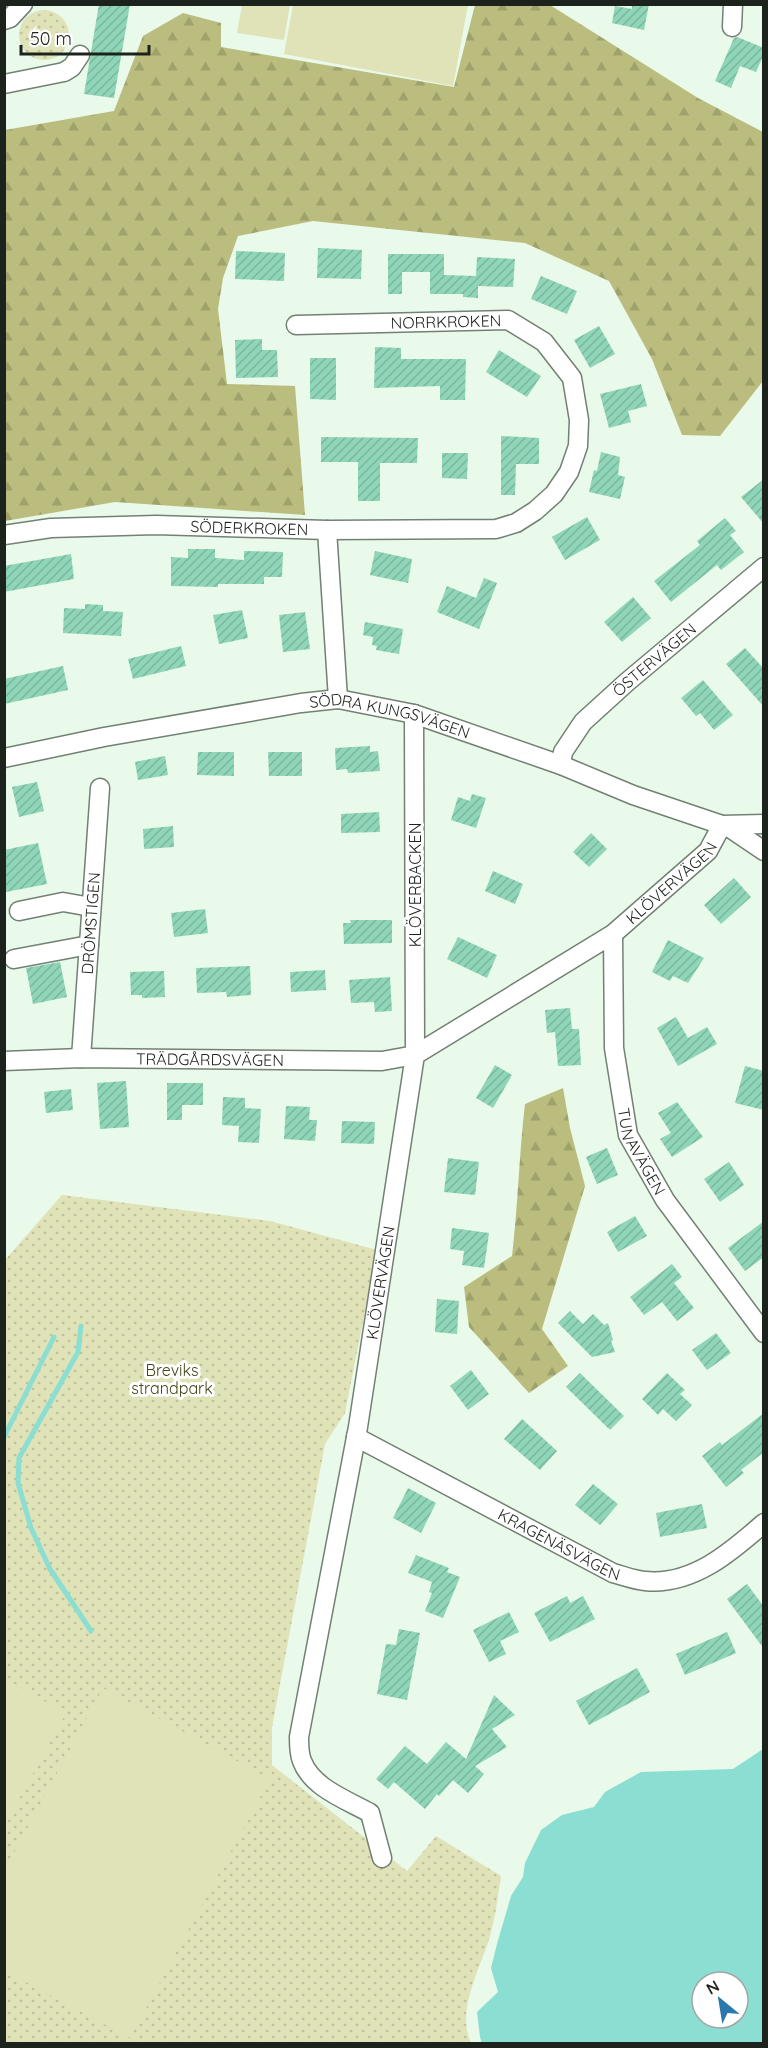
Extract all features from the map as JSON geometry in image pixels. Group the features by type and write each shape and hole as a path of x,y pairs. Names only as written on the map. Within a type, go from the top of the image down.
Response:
{"street":[{"path":"4,20 10,18 23,4"},
{"path":"732,27 734,4"},
{"path":"4,84 64,72 72,68 80,55"},
{"name":"NORRKROKEN","path":"296,325 508,320 544,342 572,378 579,420 578,446 569,472 555,494 535,512 516,523 496,529 327,530"},
{"name":"SÖDERKROKEN","path":"4,535 51,528 156,525 327,530 338,699"},
{"name":"ÖSTERVÄGEN","path":"561,765 563,752 583,722 764,567"},
{"name":"SÖDRA KUNGSVÄGEN","path":"4,758 104,737 301,703 338,699 414,714 561,765 633,795 725,825 764,824"},
{"name":"KLÖVERBACKEN","path":"414,714 415,1055"},
{"name":"DRÖMSTIGEN","path":"81,1058 100,788"},
{"path":"725,825 764,852"},
{"name":"KLÖVERVÄGEN","path":"382,1858 370,1813 321,1785 308,1773 301,1760 299,1737 356,1437 415,1055 613,934 708,851 725,825"},
{"path":"19,911 63,902 91,907"},
{"name":"TUNAVÄGEN","path":"613,934 614,1048 628,1135 665,1200 764,1334"},
{"path":"14,959 89,945"},
{"name":"TRÄDGÅRDSVÄGEN","path":"4,1061 81,1058 382,1061 415,1055"},
{"name":"KRAGENÄSVÄGEN","path":"356,1437 613,1573 633,1579 661,1581 706,1567 729,1554 764,1523"}],"green space":[{"path":"242,5 290,5 284,40 237,33"},
{"path":"293,5 468,5 453,86 284,54"},
{"path":"475,5 550,5 698,98 763,132 763,381 720,436 682,435 652,359 609,281 525,243 313,221 238,236 223,278 218,309 227,384 295,386 305,515 115,502 5,521 5,130 114,111 143,36 183,13 221,23 221,47 454,87"},
{"path":"39,10 49,10 62,17 69,30 69,40 62,53 49,60 39,60 30,56 23,49 19,40 19,30 23,21 30,14"},
{"path":"563,1088 570,1128 585,1186 542,1329 568,1366 529,1393 469,1327 464,1287 512,1256 525,1104"},
{"name":"Breviks strandpark","path":"62,1195 270,1221 377,1250 345,1413 325,1444 272,1727 272,1765 407,1871 436,1836 501,1876 491,1932 468,2001 467,2030 471,2043 5,2044 5,1260"},
{"path":"5,1679 66,1713 5,1825"},
{"path":"103,1688 270,1779 130,2038 5,1971 5,1869"}],"water":[{"path":"763,1749 763,2043 482,2043 477,2012 498,1992 491,1968 497,1944 511,1896 523,1877 525,1863 541,1830 562,1815 594,1807 605,1792 641,1772 733,1769"}],"building":[{"path":"99,4 130,4 114,98 84,94"},
{"path":"632,4 649,4 644,30 612,23 615,6 632,9"},
{"path":"737,37 764,48 764,54 756,72 740,66 731,88 715,81 734,38"},
{"path":"318,248 362,250 361,279 317,278"},
{"path":"236,251 285,253 284,281 235,279"},
{"path":"388,254 444,254 444,275 476,276 477,257 515,259 513,287 478,286 478,298 463,297 463,294 430,294 430,272 402,272 402,294 388,294"},
{"path":"541,276 577,291 567,314 531,299"},
{"path":"599,326 615,354 590,368 574,340"},
{"path":"262,339 262,350 277,350 278,377 236,378 235,340"},
{"path":"375,347 401,348 401,359 466,359 465,400 440,400 440,386 374,388"},
{"path":"499,350 541,376 527,397 486,372"},
{"path":"310,358 336,358 336,400 310,399"},
{"path":"641,384 647,406 628,411 631,422 609,428 600,394"},
{"path":"501,436 539,438 539,464 516,464 515,495 501,495"},
{"path":"321,437 418,438 417,463 380,463 380,501 358,501 358,462 321,462"},
{"path":"601,452 620,457 618,475 625,477 620,499 589,492"},
{"path":"442,453 468,453 467,479 442,478"},
{"path":"764,479 764,524 741,497"},
{"path":"587,517 600,540 565,560 552,537"},
{"path":"725,518 736,531 730,535 744,552 721,570 717,565 671,602 654,581 700,545 697,541"},
{"path":"188,549 215,549 215,558 244,560 244,551 283,552 282,577 264,577 264,584 218,584 218,587 171,586 171,557 188,558"},
{"path":"375,551 412,559 408,583 370,575"},
{"path":"71,554 74,579 4,592 4,566"},
{"path":"484,578 497,583 479,629 437,612 447,586 476,598"},
{"path":"633,597 651,618 622,642 604,622"},
{"path":"85,604 103,605 103,611 123,612 121,636 63,633 64,608 85,609"},
{"path":"242,610 248,638 219,644 213,615"},
{"path":"305,612 310,649 283,652 279,615"},
{"path":"365,622 403,629 399,654 376,650 377,646 372,645 373,637 363,635"},
{"path":"181,646 186,666 133,679 128,659"},
{"path":"745,648 764,669 764,707 726,664"},
{"path":"63,666 68,690 4,704 4,679"},
{"path":"703,680 733,715 714,730 700,713 696,716 681,698"},
{"path":"370,746 370,752 378,751 380,771 348,773 347,769 336,770 335,748"},
{"path":"198,752 234,752 234,776 197,775"},
{"path":"268,752 302,752 302,776 269,776"},
{"path":"165,756 168,775 138,780 135,762"},
{"path":"37,782 44,811 19,817 12,787"},
{"path":"472,794 486,798 476,828 451,820 458,797 470,801"},
{"path":"379,812 380,832 341,833 341,814"},
{"path":"173,826 174,847 144,849 143,829"},
{"path":"591,833 607,849 589,867 573,852"},
{"path":"38,843 47,884 6,892 4,850"},
{"path":"493,871 523,884 515,904 485,891"},
{"path":"734,878 751,897 721,924 704,905"},
{"path":"205,909 208,933 174,937 171,913"},
{"path":"350,920 392,920 392,943 344,944 343,923 351,923"},
{"path":"458,937 497,955 487,978 447,959"},
{"path":"668,940 704,958 688,983 673,976 670,981 652,972"},
{"path":"60,962 67,997 33,1004 26,968"},
{"path":"250,966 251,995 227,997 226,992 197,993 196,968"},
{"path":"325,970 326,990 291,992 290,972"},
{"path":"164,971 165,997 142,998 142,995 131,995 130,972"},
{"path":"390,977 392,1011 375,1012 374,1002 351,1003 349,980"},
{"path":"570,1008 572,1029 579,1029 581,1065 558,1066 555,1032 547,1033 545,1010"},
{"path":"676,1017 688,1038 707,1027 717,1044 678,1066 657,1028"},
{"path":"495,1065 512,1075 493,1108 476,1098"},
{"path":"745,1066 764,1071 764,1110 735,1103"},
{"path":"126,1081 129,1127 100,1129 97,1083"},
{"path":"167,1083 203,1083 203,1105 182,1105 182,1120 167,1120"},
{"path":"71,1089 73,1110 46,1113 44,1092"},
{"path":"223,1097 245,1098 245,1108 261,1109 259,1143 238,1142 239,1126 222,1125"},
{"path":"677,1102 703,1137 672,1157 660,1139 671,1133 658,1113"},
{"path":"286,1106 310,1107 309,1120 317,1120 315,1141 284,1139"},
{"path":"342,1121 375,1122 374,1144 341,1143"},
{"path":"607,1148 618,1175 597,1184 586,1157"},
{"path":"448,1158 479,1162 475,1195 444,1192"},
{"path":"729,1162 744,1185 720,1202 704,1179"},
{"path":"635,1216 647,1236 618,1252 607,1232"},
{"path":"764,1221 764,1257 745,1271 728,1248"},
{"path":"452,1228 489,1233 484,1268 462,1265 464,1251 450,1249"},
{"path":"672,1264 682,1277 674,1283 694,1308 677,1321 662,1302 644,1315 630,1297"},
{"path":"437,1299 459,1301 457,1334 435,1332"},
{"path":"570,1311 583,1324 593,1314 604,1325 608,1323 615,1352 592,1357 558,1323"},
{"path":"716,1333 731,1353 707,1370 692,1350"},
{"path":"471,1370 489,1394 468,1410 450,1386"},
{"path":"580,1373 624,1416 610,1430 566,1387"},
{"path":"667,1373 685,1390 680,1394 692,1405 676,1421 663,1409 658,1415 642,1399"},
{"path":"764,1413 764,1452 741,1470 744,1473 726,1487 702,1456 720,1442 722,1445"},
{"path":"522,1419 557,1451 540,1470 504,1439"},
{"path":"593,1484 618,1504 600,1525 575,1505"},
{"path":"408,1488 436,1503 421,1533 393,1518"},
{"path":"702,1504 707,1528 660,1537 656,1513"},
{"path":"416,1555 449,1568 447,1572 460,1577 443,1618 425,1611 432,1593 429,1592 432,1582 408,1573"},
{"path":"747,1584 764,1607 764,1649 727,1599"},
{"path":"567,1596 570,1603 583,1596 595,1619 550,1642 534,1613"},
{"path":"509,1612 519,1632 500,1641 506,1654 489,1662 473,1630"},
{"path":"399,1629 420,1633 407,1700 377,1694 386,1644 396,1645"},
{"path":"727,1632 736,1653 685,1675 676,1654"},
{"path":"637,1668 650,1692 589,1725 576,1701"},
{"path":"494,1695 515,1715 492,1729 507,1747 475,1766 484,1774 468,1793 453,1780 425,1809 394,1782 388,1789 376,1779 405,1746 427,1764 446,1742 466,1759"}],"waterway":[{"path":"81,1326 78,1352 19,1458 18,1483 31,1528 50,1569 91,1631"},
{"path":"4,1437 54,1337"}]}
